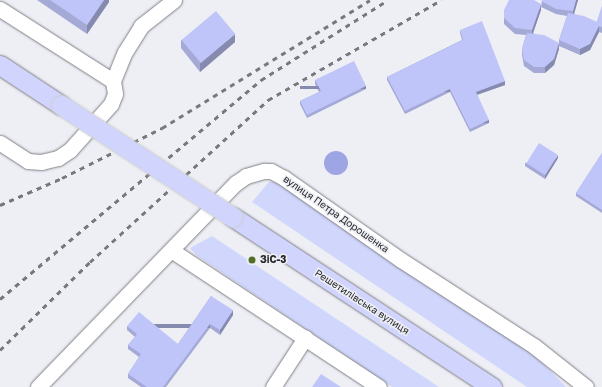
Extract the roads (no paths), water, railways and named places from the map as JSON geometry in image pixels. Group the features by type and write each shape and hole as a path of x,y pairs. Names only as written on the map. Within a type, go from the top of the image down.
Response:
{"main road":[{"name":"Решетилівська вулиця","path":"0,65 492,387"}],"street":[{"path":"0,142 28,161 42,162 58,158 70,150 111,104 115,94 113,81 125,52 141,26 174,0"},
{"path":"0,9 113,81"},
{"name":"вулиця Петра Дорошенка","path":"38,387 236,183 256,173 271,171 534,346 586,387"},
{"path":"171,250 379,387"},
{"path":"273,387 305,338"}],"water":[{"path":"336,151 341,152 347,158 347,168 341,174 336,175 331,174 325,168 324,163 325,158 331,152"}],"railway":[{"path":"0,205 62,178 162,128 370,0"},
{"path":"0,299 261,80 388,0"},
{"path":"0,350 90,262 268,100 441,0"}],"place":[{"name":"ЗіС-3","path":"252,260"}]}
